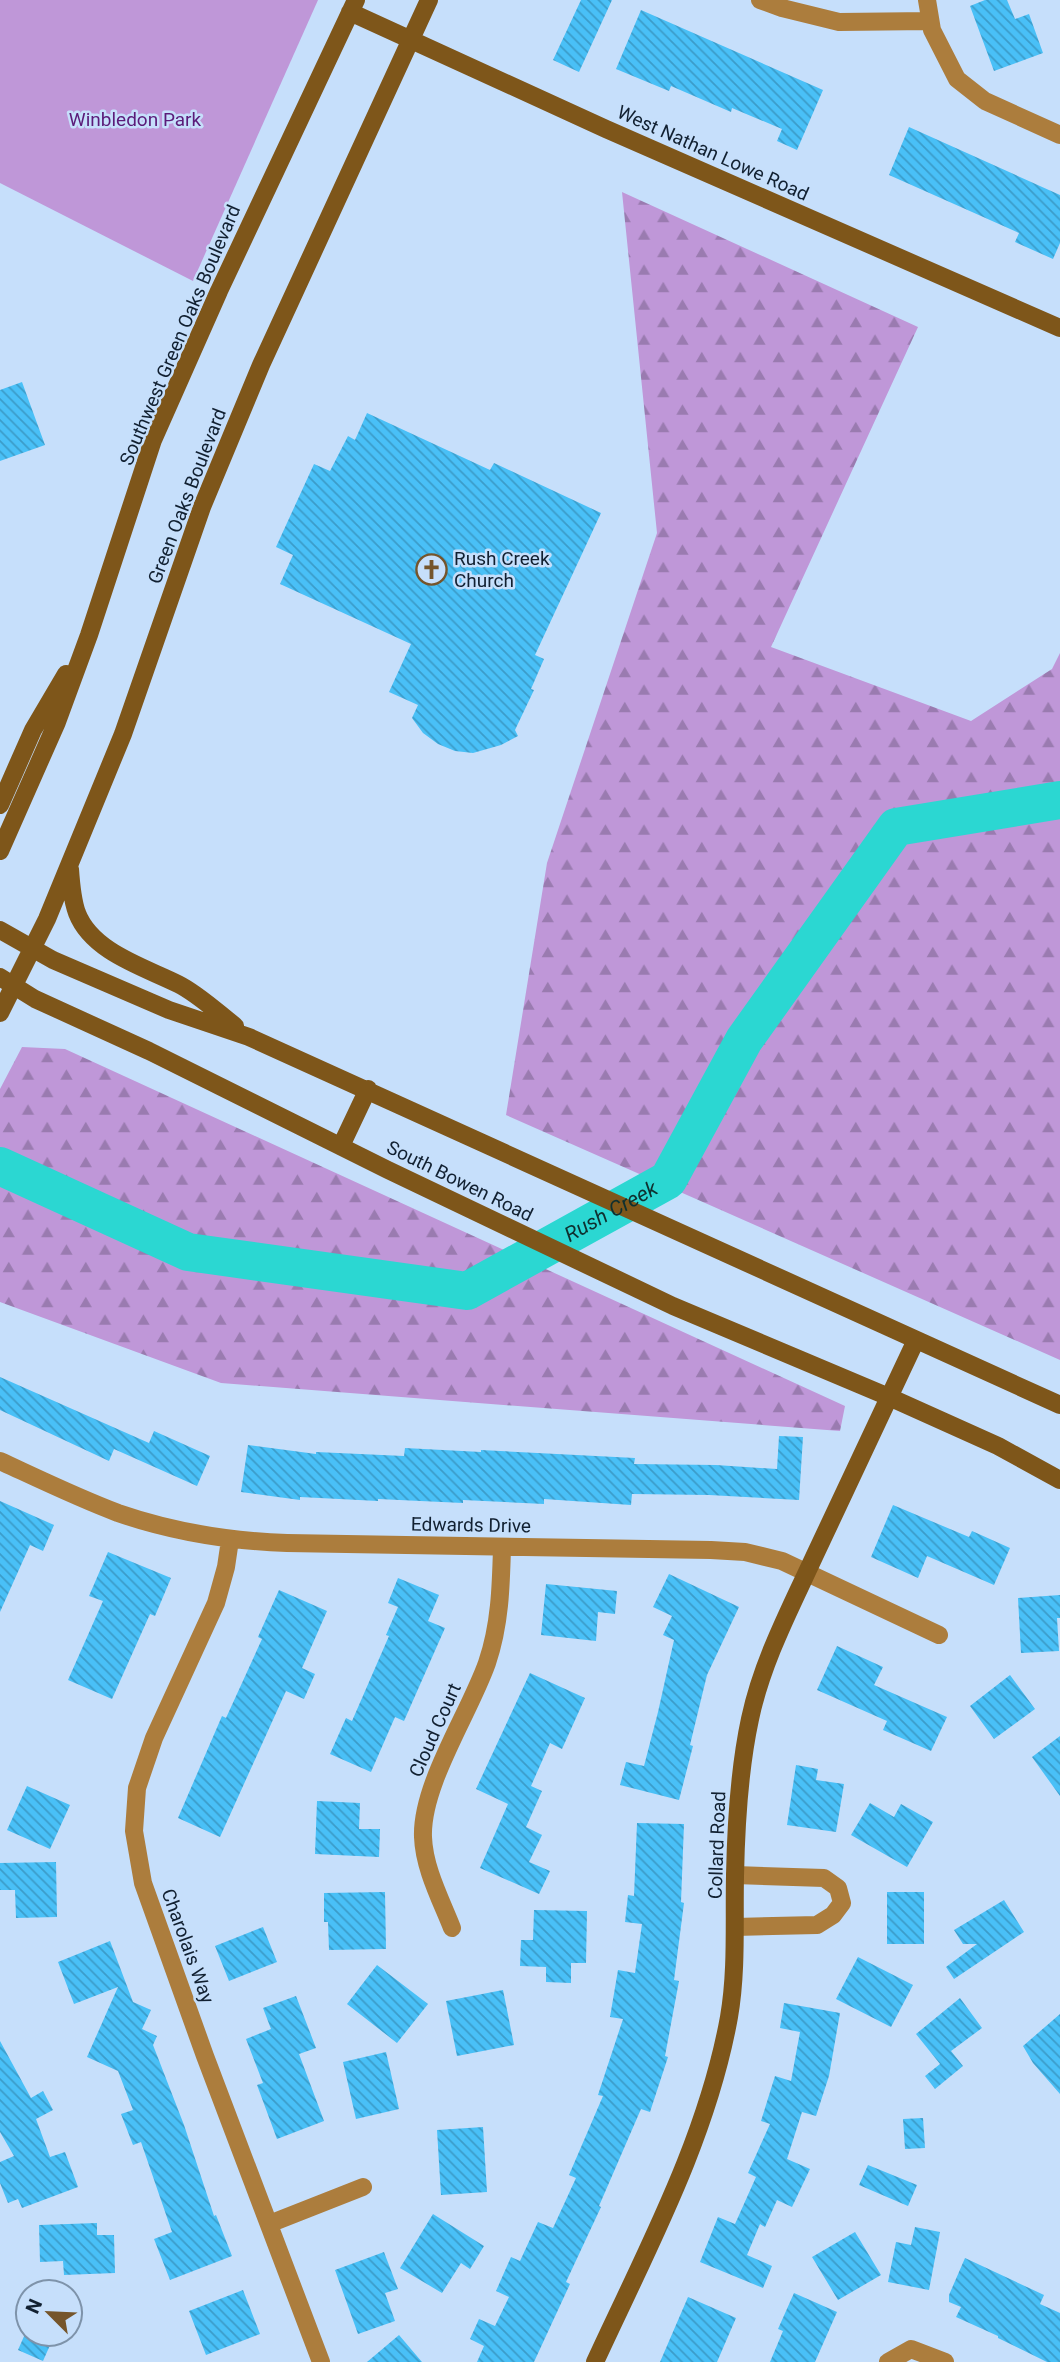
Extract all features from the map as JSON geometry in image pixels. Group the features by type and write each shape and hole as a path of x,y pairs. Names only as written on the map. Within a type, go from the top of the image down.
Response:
{"main road":[{"name":"Green Oaks Boulevard","path":"0,1013 7,981 33,949 123,734 206,496 261,365 429,0"},
{"name":"West Nathan Lowe Road","path":"353,6 410,41 1060,328"},
{"name":"Southwest Green Oaks Boulevard","path":"0,851 57,722 89,635 153,440 219,290 353,6"},
{"path":"0,805 33,730 89,635"},
{"path":"70,864 77,914 91,934 119,957 181,985 249,1037"},
{"path":"0,930 53,960 169,1010 249,1037 368,1089 1060,1405"},
{"name":"South Bowen Road","path":"7,981 35,999 149,1051 388,1170 673,1306 998,1446 1060,1480"},
{"path":"341,1146 368,1089"},
{"name":"Collard Road","path":"595,2362 678,2181 706,2104 729,2016 740,1784 750,1717 769,1658 916,1340"}],"street":[{"path":"760,0 839,22 930,21"},
{"path":"927,0 932,30 957,79 985,101 1060,135"},
{"name":"Edwards Drive","path":"0,1461 120,1513 167,1528 230,1540 728,1550 782,1561 939,1635"},
{"name":"Charolais Way","path":"230,1540 216,1603 154,1738 137,1788 134,1831 143,1883 205,2056 321,2362"},
{"name":"Cloud Court","path":"452,1928 424,1851 424,1820 431,1790 477,1688 494,1641 501,1597 502,1547"},
{"path":"735,1875 824,1878 838,1888 842,1903 833,1915 817,1925 735,1927"},
{"path":"270,2224 363,2187"},
{"path":"888,2362 911,2349 945,2362"}],"green space":[{"name":"Winbledon Park","path":"0,0 318,0 193,281 0,183"},
{"path":"622,192 918,327 771,647 971,721 1052,669 1060,653 1060,1360 506,1115 547,863 657,533"},
{"path":"22,1047 65,1049 845,1406 840,1431 221,1383 0,1302 0,1089"}],"building":[{"path":"581,0 612,0 579,72 553,60"},
{"path":"985,0 1007,0 1015,19 1029,14 1043,53 994,71 970,6"},
{"path":"641,10 823,90 797,150 777,141 782,129 732,108 731,112 671,86 669,91 616,69"},
{"path":"909,127 1060,195 1060,243 1053,259 1015,242 1019,233 889,175"},
{"path":"22,382 45,445 0,461 0,390"},
{"name":"Rush Creek Church","path":"367,413 490,470 494,463 601,513 535,655 544,659 531,689 534,690 515,730 518,736 501,745 473,753 455,751 438,744 423,733 412,718 418,705 389,692 411,644 280,584 293,555 276,547 314,464 330,471 348,436 355,440"},
{"path":"0,1377 149,1443 154,1431 210,1456 197,1486 114,1449 109,1461 0,1410"},
{"path":"779,1436 803,1437 799,1500 632,1494 631,1505 544,1499 544,1504 463,1500 463,1503 300,1497 300,1500 241,1492 248,1445 316,1454 404,1456 405,1448 481,1450 635,1458 634,1464 777,1469"},
{"path":"0,1501 54,1525 43,1551 30,1545 0,1612"},
{"path":"893,1505 969,1537 972,1531 1010,1548 994,1585 927,1556 918,1578 871,1557"},
{"path":"108,1552 171,1578 155,1616 150,1614 112,1699 68,1680 103,1601 89,1596"},
{"path":"669,1574 739,1607 707,1675 679,1800 620,1785 626,1762 644,1766 658,1712 674,1640 663,1635 672,1616 653,1607"},
{"path":"398,1578 439,1595 428,1621 445,1628 404,1721 395,1717 371,1772 330,1754 346,1718 352,1721 389,1636 386,1635 398,1607 388,1603"},
{"path":"546,1584 617,1591 615,1614 598,1612 596,1641 541,1635"},
{"path":"279,1590 327,1611 302,1668 315,1674 304,1699 286,1691 220,1837 178,1818 222,1716 226,1718 262,1639 258,1637"},
{"path":"1060,1595 1060,1618 1057,1618 1059,1651 1021,1653 1018,1598"},
{"path":"837,1646 883,1667 874,1685 947,1717 931,1751 883,1730 887,1721 817,1690"},
{"path":"530,1673 585,1698 562,1749 550,1743 531,1786 542,1791 526,1827 542,1835 529,1862 550,1871 539,1894 480,1868 508,1804 476,1789"},
{"path":"1010,1675 1035,1709 994,1739 970,1706"},
{"path":"1060,1736 1060,1796 1032,1757"},
{"path":"796,1765 818,1769 816,1780 844,1784 836,1832 787,1825"},
{"path":"27,1786 70,1805 50,1849 7,1830"},
{"path":"317,1801 360,1803 359,1829 380,1829 379,1857 315,1854"},
{"path":"870,1803 894,1817 901,1804 933,1822 907,1867 851,1835"},
{"path":"637,1823 684,1824 681,1902 684,1903 674,1980 679,1981 665,2056 668,2057 650,2112 641,2109 599,2206 601,2207 566,2282 570,2284 534,2362 477,2362 484,2346 470,2339 479,2319 495,2326 509,2297 496,2291 511,2257 520,2261 538,2222 553,2228 576,2178 569,2175 603,2096 598,2095 623,2019 610,2017 618,1970 635,1973 642,1924 625,1922 628,1895 634,1896"},
{"path":"56,1862 57,1917 16,1918 15,1890 0,1890 0,1863"},
{"path":"385,1892 386,1949 329,1950 328,1922 324,1922 324,1893"},
{"path":"887,1892 924,1892 924,1944 887,1944"},
{"path":"1004,1900 1024,1932 954,1979 946,1967 977,1944 963,1944 954,1930"},
{"path":"534,1910 587,1911 586,1963 571,1963 571,1983 546,1982 546,1967 520,1966 521,1940 533,1940"},
{"path":"263,1927 277,1962 229,1981 215,1946"},
{"path":"110,1941 133,2002 151,2010 142,2029 157,2036 153,2045 184,2125 214,2216 216,2215 232,2256 170,2280 154,2239 172,2232 141,2142 133,2145 121,2114 133,2110 118,2071 87,2057 118,1987 74,2004 58,1962"},
{"path":"858,1957 913,1985 891,2027 836,1999"},
{"path":"377,1965 428,2004 397,2043 347,2004"},
{"path":"503,1990 514,2045 457,2056 446,2001"},
{"path":"296,1996 316,2048 299,2054 324,2121 277,2139 257,2085 263,2083 246,2039 271,2029 263,2008"},
{"path":"960,1998 982,2028 951,2051 963,2066 935,2089 925,2076 940,2064 916,2034"},
{"path":"784,2003 840,2013 829,2076 816,2116 802,2112 787,2159 810,2169 792,2207 777,2200 765,2227 760,2224 747,2255 772,2266 763,2288 700,2262 718,2217 735,2224 756,2177 748,2173 770,2124 761,2121 775,2076 791,2081 800,2032 780,2028"},
{"path":"1060,2014 1060,2094 1033,2063 1023,2046"},
{"path":"0,2041 31,2098 43,2091 53,2110 36,2119 50,2157 65,2152 78,2187 22,2208 18,2199 8,2203 0,2183 0,2162 14,2156 0,2132"},
{"path":"386,2052 399,2109 356,2119 343,2062"},
{"path":"923,2118 925,2148 905,2149 903,2119"},
{"path":"483,2127 487,2192 441,2195 437,2130"},
{"path":"868,2165 917,2185 908,2206 859,2185"},
{"path":"433,2214 484,2246 470,2269 461,2263 442,2293 400,2268"},
{"path":"97,2223 97,2235 114,2235 115,2273 64,2275 63,2261 40,2262 39,2225"},
{"path":"915,2227 940,2232 929,2290 888,2282 896,2242 911,2245"},
{"path":"855,2232 881,2275 838,2300 812,2257"},
{"path":"384,2252 398,2289 385,2293 395,2321 358,2334 335,2270"},
{"path":"965,2258 1044,2295 1040,2304 1060,2313 1060,2362 1047,2362 956,2317 961,2307 949,2302 949,2295"},
{"path":"243,2290 260,2334 206,2355 189,2311"},
{"path":"794,2293 837,2312 815,2362 770,2362 783,2331 778,2329"},
{"path":"688,2297 736,2318 717,2362 660,2362"},
{"path":"399,2335 422,2362 367,2362"},
{"path":"19,2348 49,2348 43,2361 18,2350"}],"waterway":[{"name":"Rush Creek","path":"0,1166 188,1252 467,1291 668,1180 744,1040 896,827 1060,800"}],"place":[{"name":"Rush Creek Church","path":"431,569"}]}
